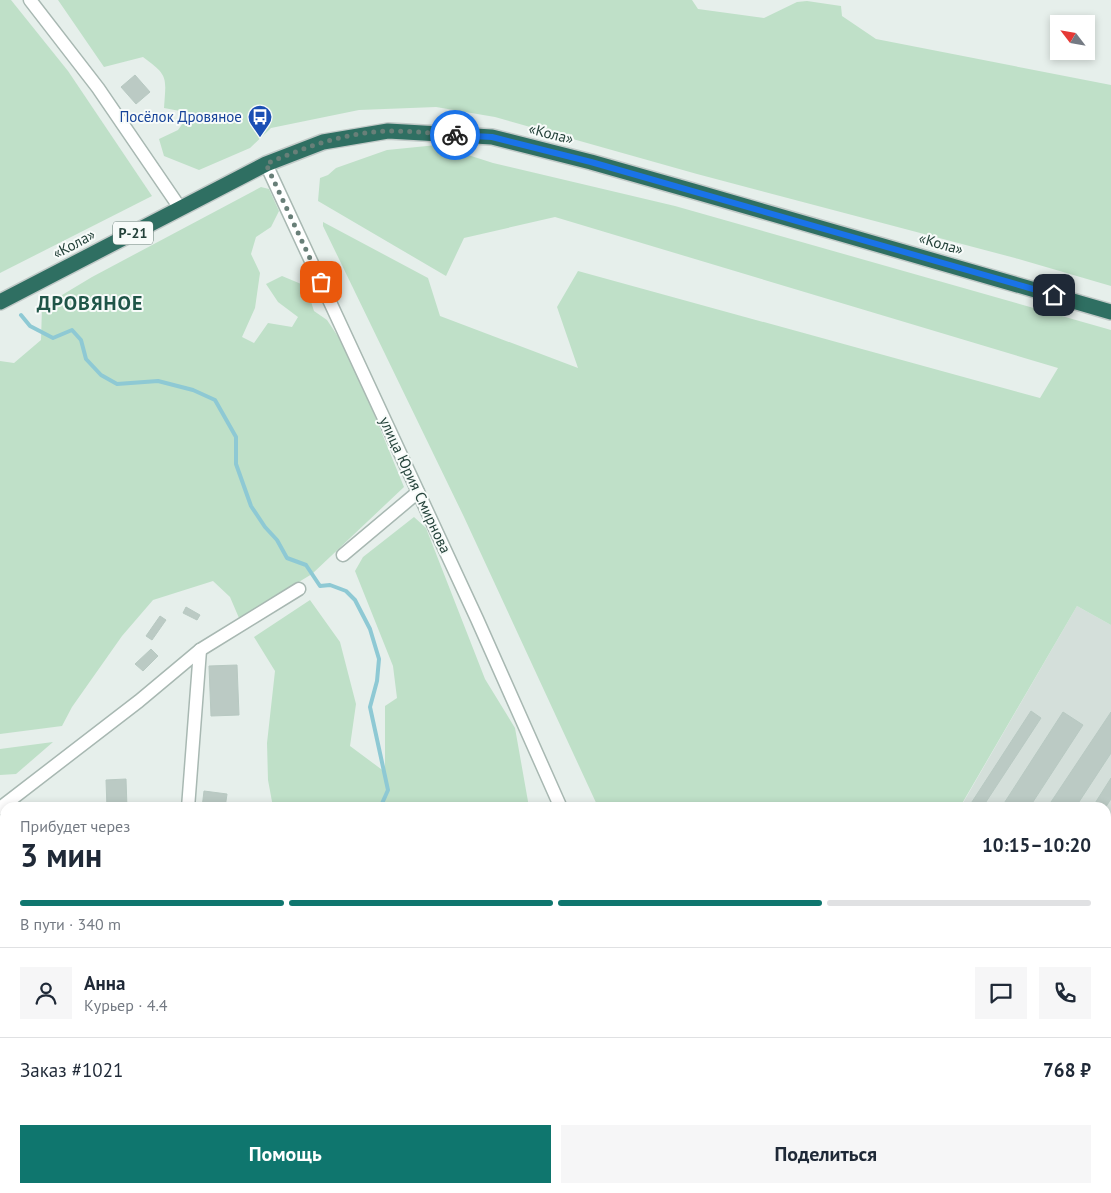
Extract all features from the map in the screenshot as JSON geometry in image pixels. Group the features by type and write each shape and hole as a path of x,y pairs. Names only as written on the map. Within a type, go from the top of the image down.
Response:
{"highway":[{"name":"«Кола»","path":"0,302 266,164 323,142 388,131 492,137 591,162 1111,312"}],"street":[{"path":"30,0 98,88 180,208"},
{"name":"улица Юрия Смирнова","path":"266,164 476,619 557,802"},
{"path":"343,555 418,492"},
{"path":"8,802 139,701 200,650 299,589"},
{"path":"188,802 200,650"}],"shaded area":[{"path":"1077,606 1111,625 1111,802 963,802"}],"green space":[{"path":"0,0 11,0 68,71 152,196 0,273"},
{"path":"58,0 692,0 698,9 764,18 797,2 807,1 841,6 842,16 876,39 1111,85 1111,286 1015,258 697,174 495,117 436,107 359,110 271,128 250,148 199,170 164,156 159,139 178,130 190,113 164,108 165,83 162,73 143,57 104,67"},
{"path":"437,145 493,163 675,206 1111,330 1111,625 1077,606 963,802 596,802 464,517 323,226 323,222 428,278 440,316 578,368 557,307 578,271 1040,398 1058,368 555,217 464,238 446,276 318,201 320,178 328,175 336,168 387,150"},
{"path":"261,187 269,189 279,211 271,227 256,237 251,254 260,273 255,308 242,337 254,343 268,323 292,327 298,317 278,302 266,284 282,276 306,286 314,311 327,320 349,353 404,487 312,574 239,618 230,597 213,581 153,600 122,636 72,707 62,726 0,734 0,361 14,363 41,340 42,307 92,277"},
{"path":"414,517 426,528 485,679 515,728 528,802 272,802 268,780 267,743 275,671 254,637 310,600 340,642 356,704 350,746 385,772 385,706 397,698 393,666 355,571 363,557"},
{"path":"53,742 16,774 0,775 0,749"}],"building":[{"path":"135,75 150,92 136,104 121,87"},
{"path":"186,607 200,615 197,620 183,613"},
{"path":"160,616 166,620 152,640 146,636"},
{"path":"151,649 158,656 143,671 135,664"},
{"path":"237,665 239,715 211,716 209,666"},
{"path":"1031,711 1041,718 986,802 972,802"},
{"path":"1063,712 1083,725 1033,802 1005,802"},
{"path":"1111,712 1111,753 1079,802 1051,802"},
{"path":"1111,778 1111,799 1109,802 1096,802"},
{"path":"126,779 127,802 107,802 106,780"},
{"path":"204,791 227,794 226,802 203,802"}],"waterway":[{"path":"21,315 30,326 53,338 72,330 81,340 86,359 101,375 117,384 158,381 193,390 215,400 236,437 236,464 251,506 265,527 277,540 287,558 306,565 320,586 330,585 346,591 355,600 370,629 379,659 377,681 370,707 388,790 383,802"}],"way so far":[{"path":"321,282 266,164 306,147 352,136 388,131 455,135"}],"place":[{"name":"Посёлок Дровяное","path":"260,138"}],"district":[{"name":"ДРОВЯНОЕ","path":"90,303"}],"route":[{"path":"455,135 492,137 591,162 1054,295"}]}
